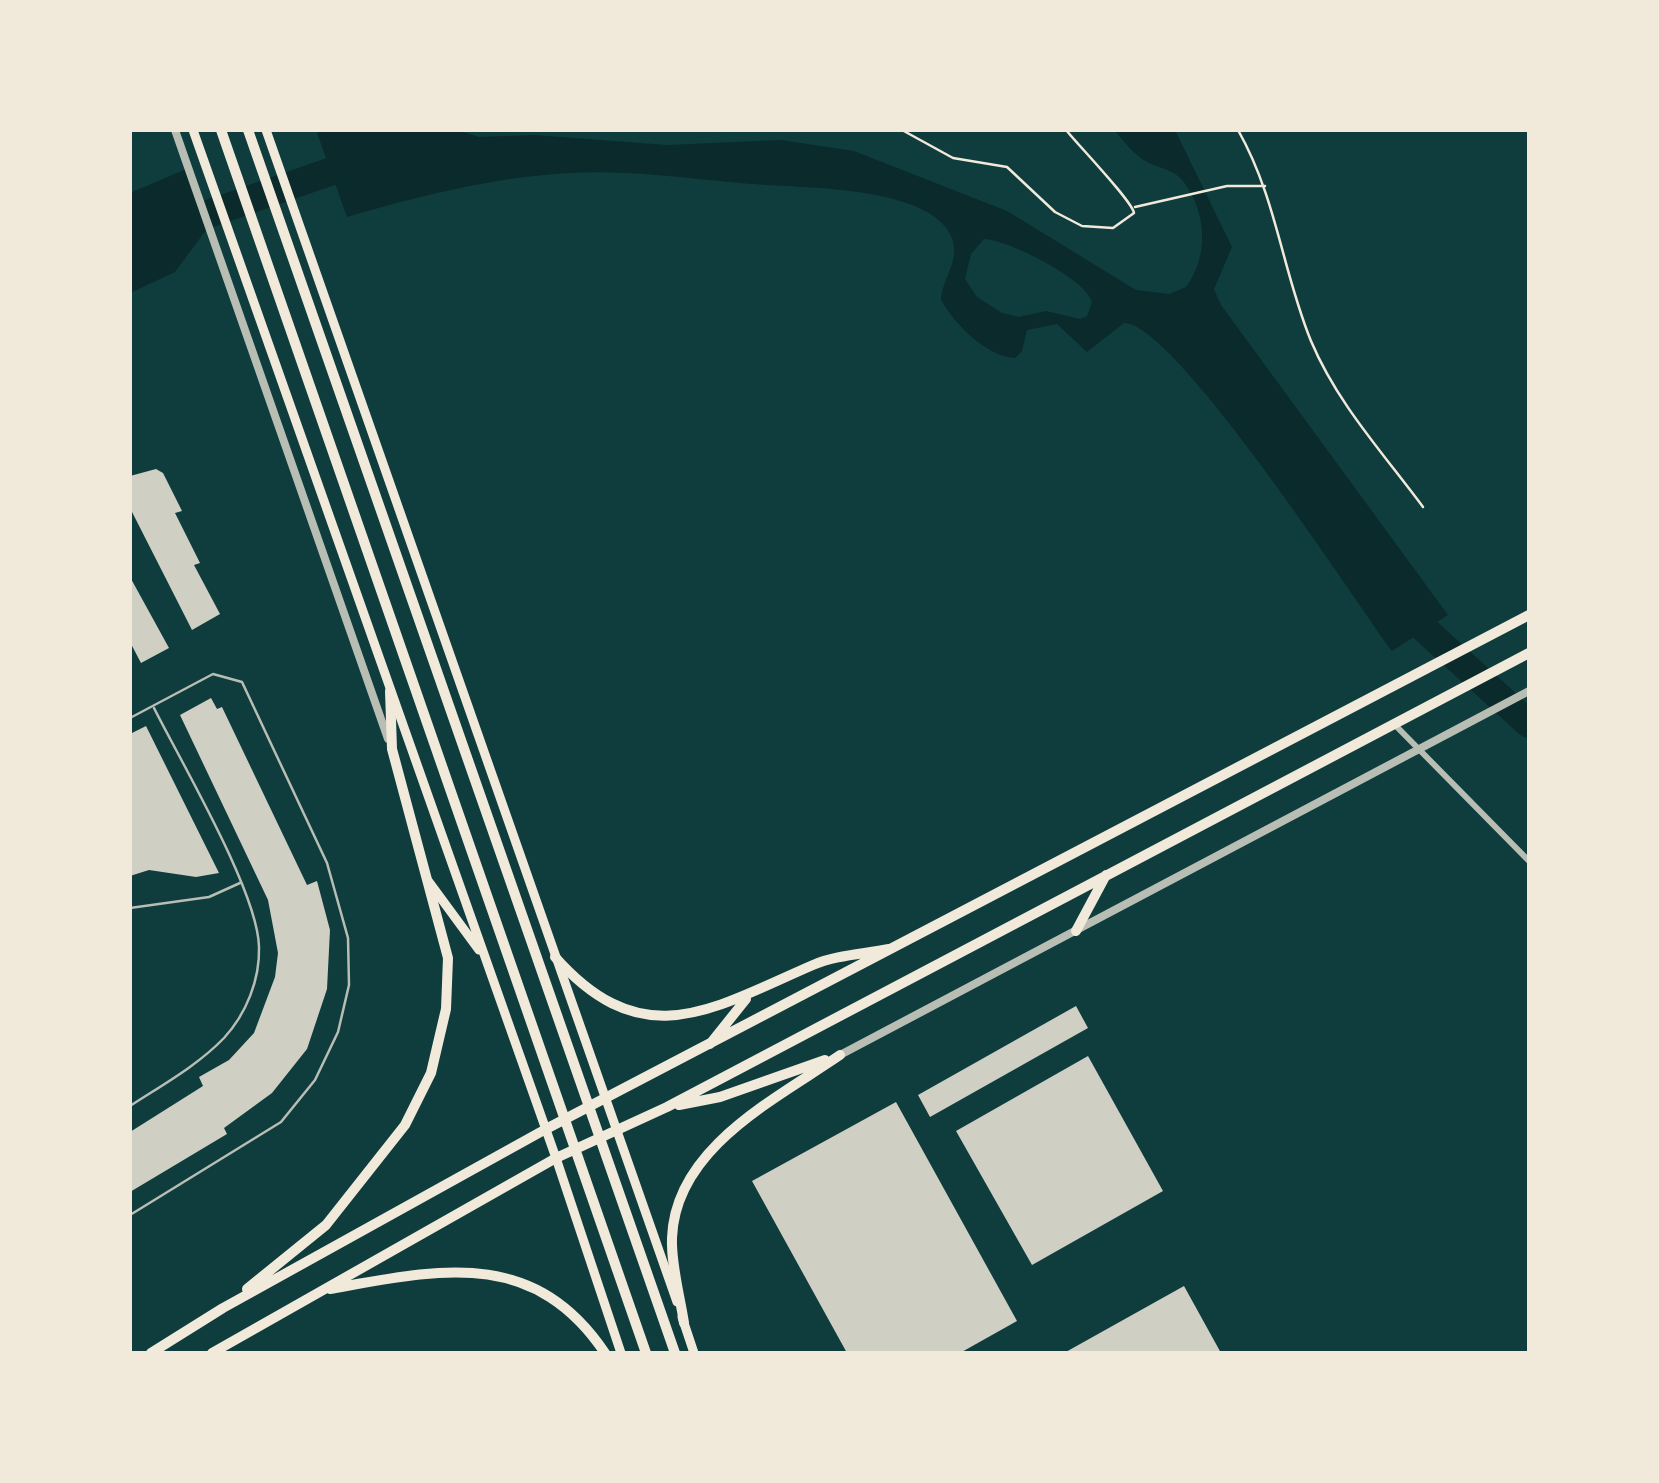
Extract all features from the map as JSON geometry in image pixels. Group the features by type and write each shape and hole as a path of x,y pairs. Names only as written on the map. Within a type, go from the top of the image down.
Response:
{"highway":[{"path":"221,130 646,1353"},
{"path":"248,130 675,1353"},
{"path":"151,1353 223,1308 546,1129 1529,615"},
{"path":"212,1353 556,1158 666,1107 1524,656"},
{"path":"223,1308 326,1225 405,1125 431,1073 446,1010 448,958 392,749 390,690"},
{"path":"1076,931 1107,873"},
{"path":"555,957 578,984 613,1006 652,1014 696,1014 746,998 817,963 900,946"},
{"path":"707,1048 746,998"},
{"path":"666,1107 720,1097 840,1055"},
{"path":"684,1323 672,1236 688,1184 710,1149 840,1055"},
{"path":"319,1290 430,1271 479,1270 523,1285 558,1304 594,1336 604,1353"}],"main road":[{"path":"193,130 546,1129 621,1353"},
{"path":"266,130 694,1353"},
{"path":"427,880 485,958"}],"street":[{"path":"175,132 392,749"},
{"path":"840,1055 1529,691"},
{"path":"1394,724 1529,861"}],"lane":[{"path":"130,718 214,674 242,682 340,898 348,938 348,985 338,1032 315,1080 281,1122 130,1215"},
{"path":"130,1106 198,1062 226,1036 246,1008 256,980 260,945 241,882 153,706"},
{"path":"130,908 209,896 241,882"}],"path":[{"path":"902,130 953,158 996,161 1055,212 1082,226 1113,228 1130,220 1134,208"},
{"path":"1066,130 1134,208"},
{"path":"1238,130 1266,186 1300,307 1328,375 1423,507"},
{"path":"1134,208 1226,186 1266,186"}],"water":[{"path":"316,130 457,130 479,137 534,135 667,145 781,140 854,151 1007,211 1136,290 1169,294 1186,287 1199,262 1202,234 1197,206 1179,177 1142,159 1114,130 1175,130 1232,247 1214,289 1221,305 1448,615 1392,651 1221,413 1149,335 1124,323 1087,352 1057,324 1027,330 1022,351 1015,358 982,345 954,319 941,300 954,257 952,239 933,215 913,205 836,189 595,172 485,183 347,217","holes":["984,239 1045,262 1076,283 1092,302 1087,316 1080,319 1046,311 1019,317 1002,313 977,297 965,279 971,254"]},
{"path":"191,167 209,226 175,272 130,293 130,193"}],"building":[{"path":"156,469 163,473 182,511 175,513 200,563 194,565 220,614 192,630 130,508 130,476"},
{"path":"130,577 169,648 141,663 130,642"},
{"path":"211,698 217,709 222,707 307,885 317,881 330,930 327,989 307,1049 272,1093 224,1128 227,1134 130,1192 130,1132 203,1086 199,1077 229,1060 254,1033 275,977 278,953 268,900 180,715"},
{"path":"146,726 219,873 196,877 149,870 130,876 130,734"},
{"path":"1076,1006 1088,1028 930,1117 918,1095"},
{"path":"1088,1056 1163,1191 1032,1265 956,1131"},
{"path":"896,1102 1017,1321 960,1353 847,1353 752,1181"},
{"path":"1184,1286 1221,1353 1064,1353"}],"waterway":[{"path":"130,241 364,160"},
{"path":"1398,605 1529,724"}]}
